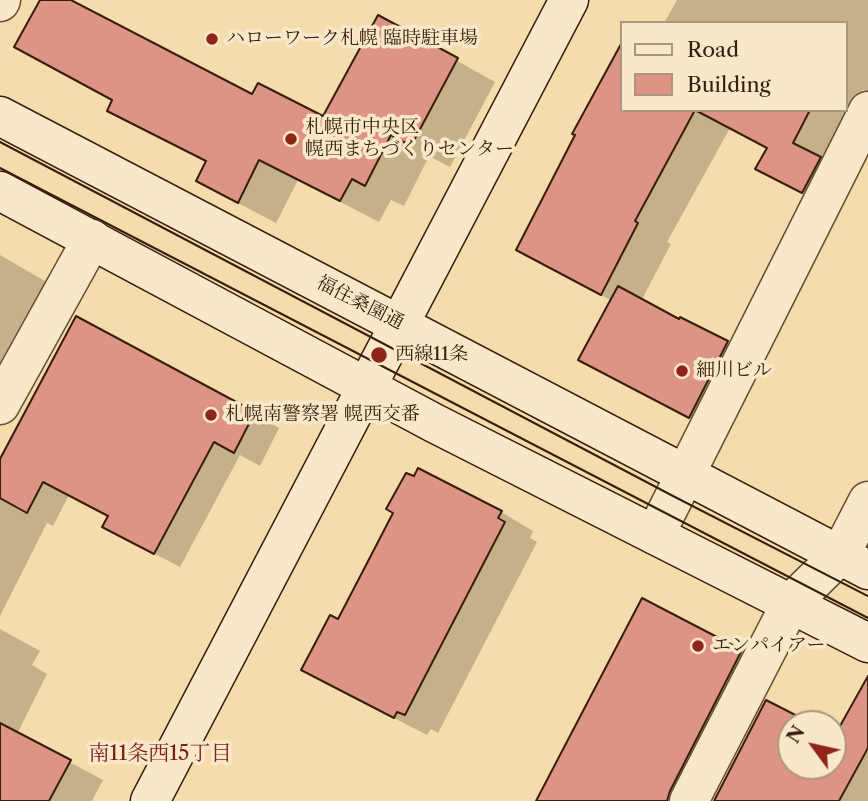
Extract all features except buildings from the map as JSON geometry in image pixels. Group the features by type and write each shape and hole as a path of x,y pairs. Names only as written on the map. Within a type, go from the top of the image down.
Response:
{"street":[{"path":"150,801 569,0"},
{"path":"654,534 868,111"},
{"name":"福住桑園通","path":"0,116 854,562"},
{"path":"0,191 366,387 868,643"},
{"path":"0,405 92,239"},
{"path":"689,801 792,603 854,562 868,501"}],"tram line":[{"path":"0,142 868,596"},
{"path":"0,168 868,618"}],"place":[{"name":"ハローワーク札幌 臨時駐車場","path":"212,39"},
{"name":"札幌市中央区 幌西まちづくりセンター","path":"291,139"},
{"name":"西線11条","path":"379,355"},
{"name":"細川ビル","path":"682,371"},
{"name":"札幌南警察署 幌西交番","path":"211,415"},
{"name":"エンパイアー","path":"698,646"}],"district":[{"name":"南11条西15丁目","path":"160,754"}]}
